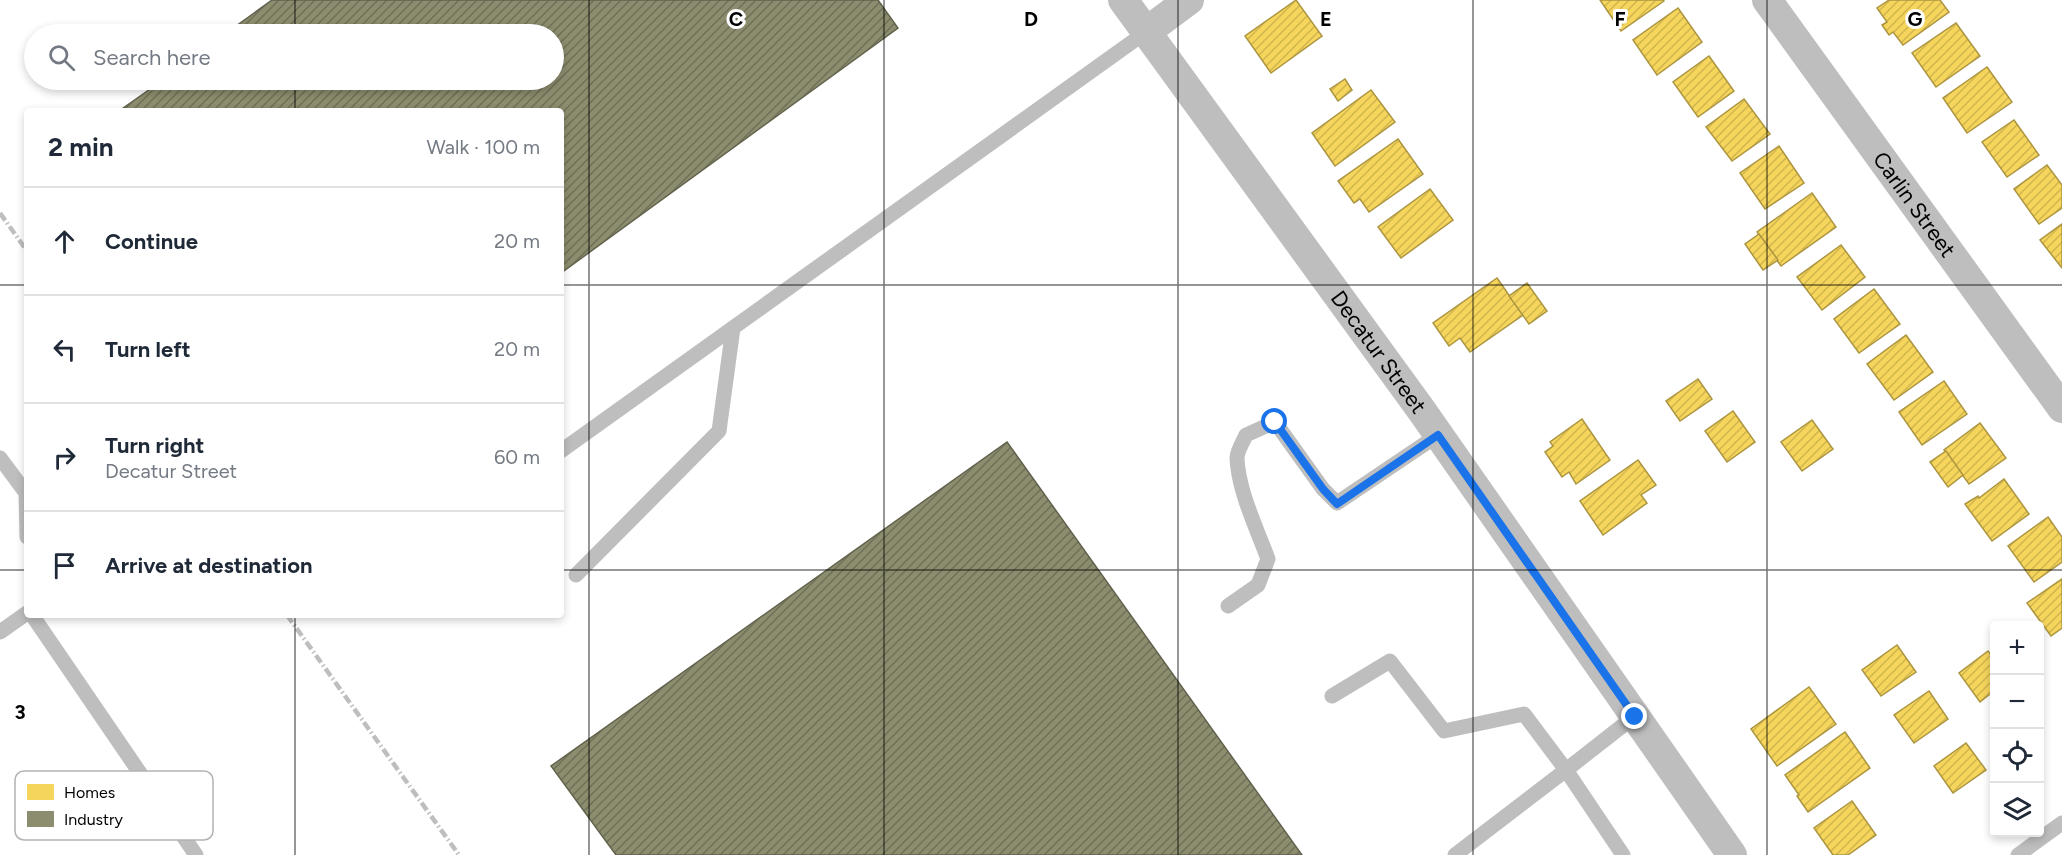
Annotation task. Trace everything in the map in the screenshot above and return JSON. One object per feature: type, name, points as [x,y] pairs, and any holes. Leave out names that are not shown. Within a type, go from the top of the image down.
[{"type":"street","name":"Decatur Street","points":[[1123,0],[1438,435],[1732,855]]},
{"type":"street","points":[[1146,32],[1190,0]]},
{"type":"street","name":"Carlin Street","points":[[1767,0],[2062,408]]},
{"type":"lane","points":[[564,449],[1146,32]]},
{"type":"lane","points":[[576,575],[719,431],[733,328]]},
{"type":"lane","points":[[1228,606],[1258,585],[1268,559],[1241,480],[1237,455],[1246,435],[1275,422],[1323,489],[1337,504],[1438,435]]},
{"type":"lane","points":[[0,458],[24,490]]},
{"type":"lane","points":[[0,632],[24,614]]},
{"type":"lane","points":[[34,618],[139,771]]},
{"type":"lane","points":[[1332,696],[1389,661],[1444,731],[1524,714],[1566,770],[1623,855]]},
{"type":"lane","points":[[1455,855],[1635,717]]},
{"type":"lane","points":[[2018,855],[2062,823]]},
{"type":"lane","points":[[186,840],[196,855]]},
{"type":"building: Homes","points":[[1296,0],[1322,36],[1271,73],[1245,36]]},
{"type":"building: Homes","points":[[1600,0],[1663,0],[1664,1],[1621,31]]},
{"type":"building: Homes","points":[[1889,0],[1940,0],[1949,12],[1903,45],[1893,32],[1889,35],[1882,25],[1887,22],[1877,8]]},
{"type":"building: Homes","points":[[1678,8],[1702,42],[1657,75],[1633,40]]},
{"type":"building: Homes","points":[[1956,23],[1980,56],[1936,87],[1912,53]]},
{"type":"building: Homes","points":[[1709,56],[1734,91],[1698,117],[1673,82]]},
{"type":"building: Homes","points":[[1987,67],[2012,102],[1967,133],[1943,98]]},
{"type":"building: Homes","points":[[1345,79],[1352,90],[1338,101],[1330,89]]},
{"type":"building: Homes","points":[[1371,90],[1395,122],[1335,166],[1312,133]]},
{"type":"building: Homes","points":[[1744,99],[1770,134],[1732,161],[1706,127]]},
{"type":"building: Homes","points":[[2014,120],[2039,155],[2007,177],[1982,142]]},
{"type":"building: Homes","points":[[1398,139],[1423,174],[1369,212],[1360,199],[1354,203],[1338,181]]},
{"type":"building: Homes","points":[[1779,146],[1804,183],[1765,209],[1740,173]]},
{"type":"building: Homes","points":[[2047,165],[2062,185],[2062,208],[2039,224],[2014,189]]},
{"type":"building: Homes","points":[[1430,189],[1453,220],[1401,258],[1378,227]]},
{"type":"building: Homes","points":[[1812,193],[1836,227],[1781,266],[1757,232]]},
{"type":"building: Homes","points":[[2062,224],[2062,268],[2040,240]]},
{"type":"building: Homes","points":[[1759,234],[1778,260],[1763,270],[1745,244]]},
{"type":"building: Homes","points":[[1841,245],[1865,277],[1822,310],[1797,277]]},
{"type":"building: Homes","points":[[1497,278],[1523,315],[1470,352],[1460,338],[1449,346],[1433,323]]},
{"type":"building: Homes","points":[[1527,283],[1547,311],[1529,324],[1509,296]]},
{"type":"building: Homes","points":[[1874,289],[1900,324],[1859,353],[1834,319]]},
{"type":"building: Homes","points":[[1906,335],[1933,372],[1894,400],[1867,364]]},
{"type":"building: Homes","points":[[1698,379],[1712,399],[1680,421],[1666,401]]},
{"type":"building: Homes","points":[[1944,381],[1967,414],[1922,445],[1899,412]]},
{"type":"building: Homes","points":[[1733,411],[1755,442],[1727,462],[1705,431]]},
{"type":"building: Homes","points":[[1582,419],[1610,460],[1576,484],[1569,472],[1562,477],[1545,452],[1553,446],[1550,442]]},
{"type":"building: Homes","points":[[1812,420],[1833,449],[1802,471],[1781,442]]},
{"type":"building: Homes","points":[[1980,423],[2006,458],[1969,484],[1944,450]]},
{"type":"building: Homes","points":[[1946,451],[1963,475],[1948,487],[1930,462]]},
{"type":"building: Homes","points":[[1638,460],[1656,485],[1641,495],[1647,503],[1603,535],[1580,501]]},
{"type":"building: Homes","points":[[2004,479],[2029,514],[1992,541],[1965,504],[1978,496],[1979,498]]},
{"type":"building: Homes","points":[[2048,517],[2062,537],[2062,562],[2034,582],[2008,546]]},
{"type":"building: Homes","points":[[2062,579],[2062,628],[2051,636],[2044,626],[2044,621],[2040,621],[2027,603]]},
{"type":"building: Homes","points":[[1897,645],[1916,672],[1881,696],[1862,670]]},
{"type":"building: Homes","points":[[1988,651],[1990,654],[1990,694],[1980,702],[1959,673]]},
{"type":"building: Homes","points":[[1809,687],[1836,724],[1777,766],[1751,729]]},
{"type":"building: Homes","points":[[1929,691],[1948,719],[1914,743],[1894,715]]},
{"type":"building: Homes","points":[[1845,732],[1870,768],[1808,812],[1785,775]]},
{"type":"building: Homes","points":[[1966,743],[1986,770],[1953,793],[1934,766]]},
{"type":"building: Homes","points":[[1852,801],[1876,835],[1848,855],[1833,855],[1814,828]]},
{"type":"building: Industry","points":[[272,0],[878,0],[898,28],[564,271],[564,108],[123,108],[149,90],[564,90],[564,24],[239,24]]},
{"type":"building: Industry","points":[[1007,442],[1302,855],[616,855],[551,766]]},
{"type":"railway","points":[[0,213],[24,247]]},
{"type":"railway","points":[[289,618],[459,855]]},
{"type":"route","points":[[1275,422],[1323,489],[1337,504],[1438,435],[1635,717]]}]
